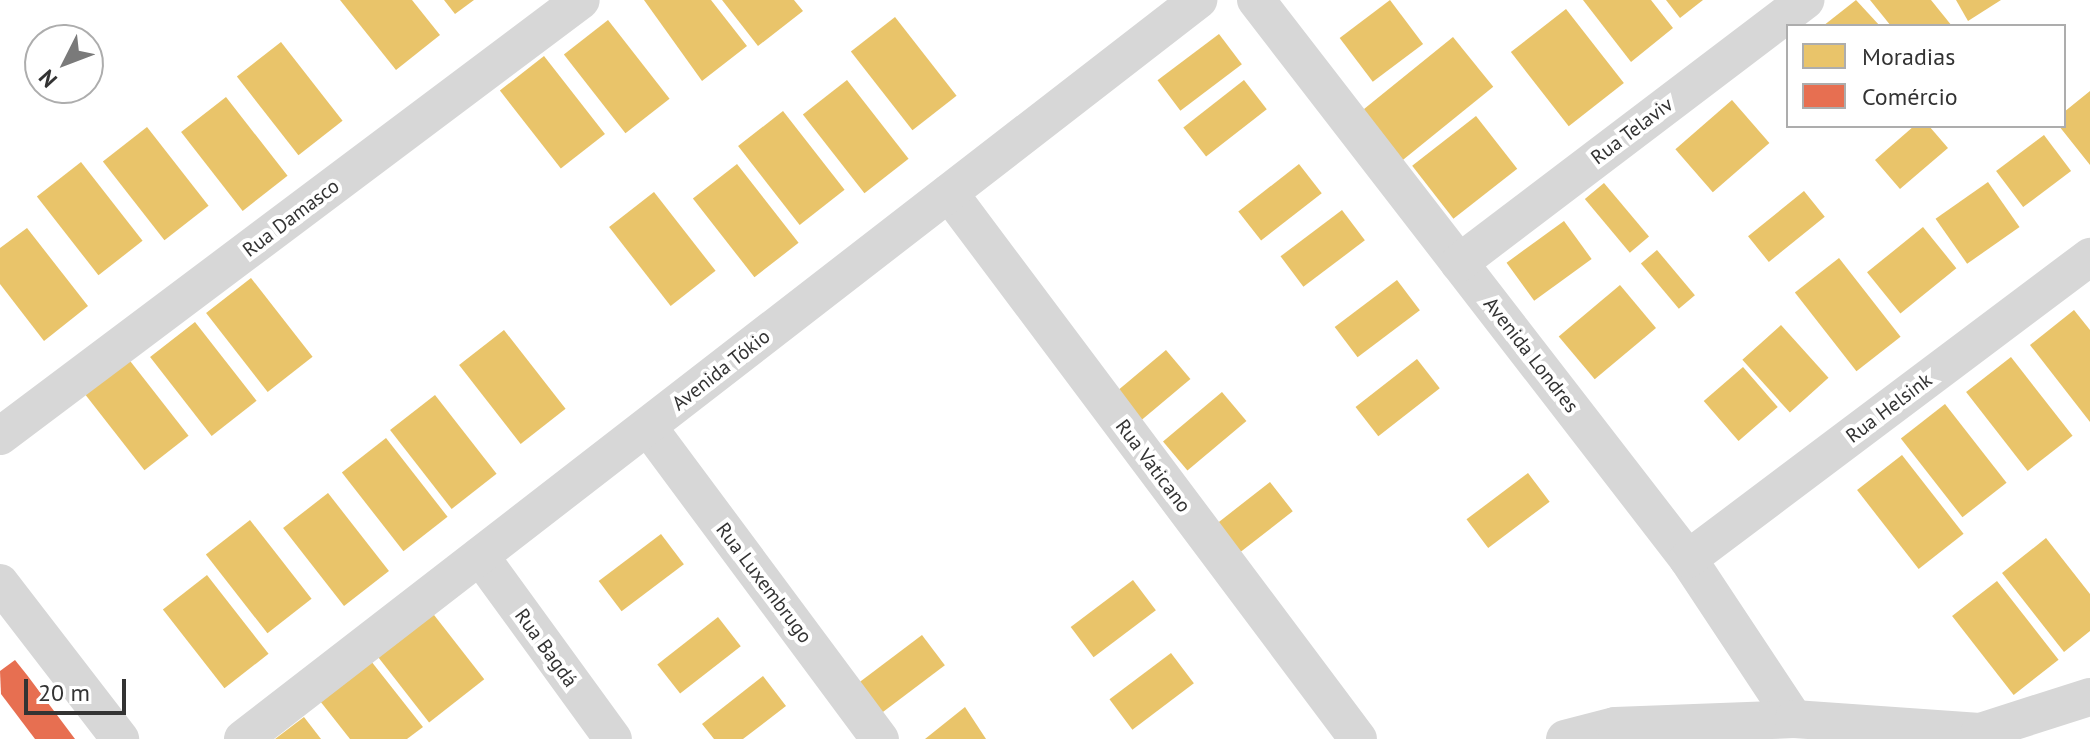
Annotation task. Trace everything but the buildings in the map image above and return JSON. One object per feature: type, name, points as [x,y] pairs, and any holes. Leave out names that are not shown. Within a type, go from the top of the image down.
[{"type":"street","name":"Rua Damasco","points":[[0,436],[581,0]]},
{"type":"street","name":"Avenida Tókio","points":[[243,739],[1198,0]]},
{"type":"street","name":"Avenida Londres","points":[[1256,0],[1688,559],[1794,719]]},
{"type":"street","name":"Rua Telaviv","points":[[1459,263],[1806,0]]},
{"type":"street","name":"Rua Vaticano","points":[[949,193],[1358,739]]},
{"type":"street","name":"Rua Helsink","points":[[1688,559],[2090,257]]},
{"type":"street","name":"Rua Luxembrugo","points":[[648,427],[880,739]]},
{"type":"street","name":"Rua Bagdá","points":[[480,556],[613,739]]},
{"type":"street","points":[[0,583],[120,739]]},
{"type":"street","points":[[1565,739],[1615,726],[1794,719],[1982,736],[2090,697]]}]
